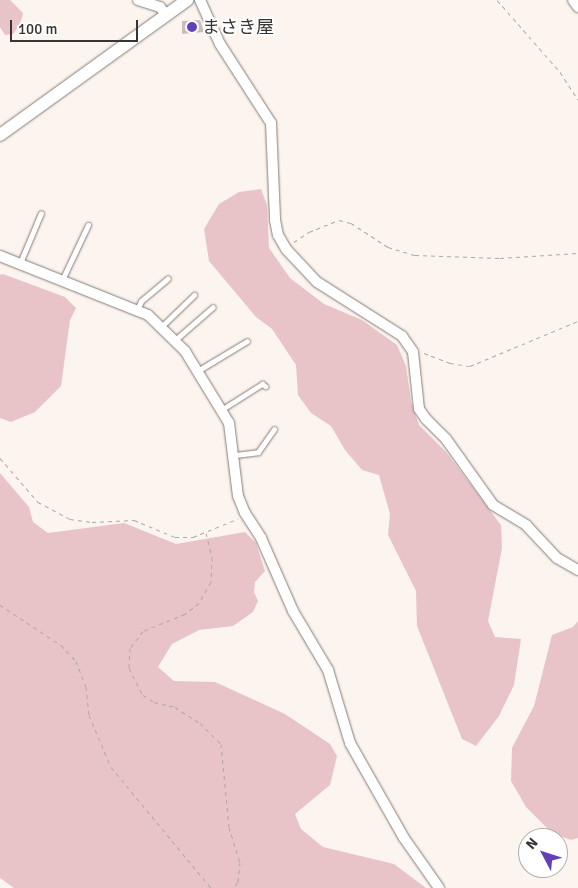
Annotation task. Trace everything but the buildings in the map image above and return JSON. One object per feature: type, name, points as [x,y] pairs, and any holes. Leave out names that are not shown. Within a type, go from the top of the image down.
[{"type":"street","points":[[138,0],[160,7],[166,15]]},
{"type":"street","points":[[0,135],[187,0]]},
{"type":"street","points":[[200,0],[220,44],[271,123],[275,220],[278,235],[286,248],[317,282],[388,324],[413,352],[419,409],[426,419],[446,439],[492,504],[526,525],[557,558],[578,570]]},
{"type":"street","points":[[573,0],[578,7]]},
{"type":"street","points":[[0,256],[137,310],[162,326],[198,370],[229,423],[238,496],[245,513],[262,538],[293,611],[328,670],[343,725],[360,763],[412,851],[439,888]]},
{"type":"lane","points":[[20,263],[41,213]]},
{"type":"lane","points":[[62,280],[88,225]]},
{"type":"lane","points":[[137,310],[142,301],[168,278]]},
{"type":"lane","points":[[162,326],[194,295]]},
{"type":"lane","points":[[175,340],[213,307]]},
{"type":"lane","points":[[198,370],[247,341]]},
{"type":"lane","points":[[221,410],[262,384],[266,386]]},
{"type":"lane","points":[[234,454],[258,452],[274,429]]},
{"type":"path","points":[[497,0],[560,72],[578,100]]},
{"type":"path","points":[[286,248],[308,232],[339,220],[351,223],[388,247],[415,255],[500,258],[578,253]]},
{"type":"path","points":[[413,352],[470,366],[578,321]]},
{"type":"path","points":[[0,458],[38,502],[70,519],[92,522],[134,520],[175,537],[193,538],[245,513]]},
{"type":"path","points":[[206,533],[212,557],[211,582],[199,603],[185,614],[143,632],[130,648],[129,668],[143,695],[154,702],[175,707],[200,723],[221,744],[229,827],[240,862],[238,882],[233,888]]},
{"type":"path","points":[[0,605],[61,645],[76,661],[86,687],[89,715],[111,767],[211,888]]},
{"type":"shaded area","points":[[0,0],[10,0],[23,13],[21,23],[13,34],[5,35],[0,27]]},
{"type":"shaded area","points":[[261,189],[267,205],[269,248],[290,278],[324,304],[362,320],[397,345],[406,366],[411,402],[419,425],[446,452],[501,525],[502,548],[488,621],[495,637],[521,639],[514,685],[499,716],[476,746],[462,739],[417,626],[416,591],[388,535],[390,514],[379,475],[362,470],[345,450],[331,426],[311,413],[298,395],[296,365],[272,329],[256,317],[209,261],[204,229],[219,204],[239,192]]},
{"type":"shaded area","points":[[3,274],[65,297],[76,308],[70,320],[61,386],[35,412],[11,422],[0,418],[0,275]]},
{"type":"shaded area","points":[[0,473],[29,507],[33,522],[48,533],[124,523],[176,544],[245,532],[256,543],[265,571],[255,582],[254,592],[258,601],[253,612],[233,626],[199,630],[172,644],[158,667],[174,681],[215,682],[285,714],[330,744],[337,756],[330,785],[295,814],[301,829],[323,847],[394,864],[426,888],[14,888],[0,878]]},
{"type":"shaded area","points":[[578,621],[578,838],[571,840],[568,839],[568,828],[547,828],[526,807],[511,781],[512,748],[534,706],[552,635],[573,627]]},
{"type":"place","name":"まさき屋","points":[[192,27]]}]
